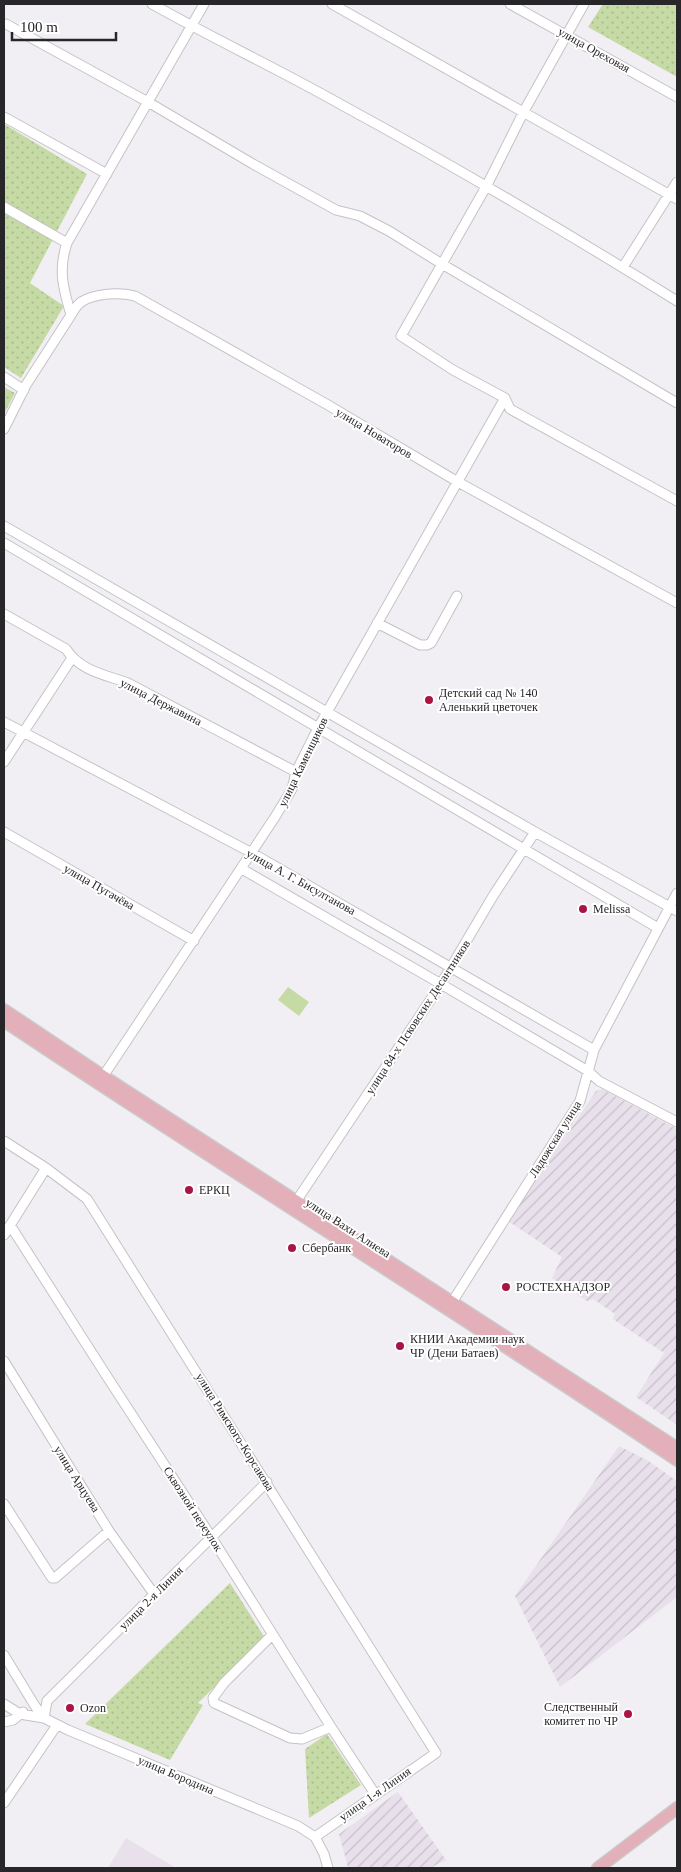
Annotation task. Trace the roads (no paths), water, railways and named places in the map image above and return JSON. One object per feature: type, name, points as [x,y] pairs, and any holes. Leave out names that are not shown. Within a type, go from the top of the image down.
[{"type":"main road","name":"улица Вахи Алиева","points":[[4,1010],[101,1080],[677,1448]]},
{"type":"main road","name":"улица Вахи Алиева","points":[[4,1021],[297,1200],[677,1460]]},
{"type":"main road","points":[[598,1868],[677,1808]]},
{"type":"street","points":[[152,4],[338,102],[486,185],[677,301]]},
{"type":"street","points":[[71,315],[62,277],[62,257],[67,243],[204,4]]},
{"type":"street","points":[[332,4],[674,197]]},
{"type":"street","name":"улица Ореховая","points":[[510,4],[677,97]]},
{"type":"street","points":[[584,4],[524,111],[486,185],[401,336],[453,370],[505,398],[510,409],[677,501]]},
{"type":"street","points":[[6,24],[148,102],[336,210],[360,216],[389,231],[677,403]]},
{"type":"street","points":[[4,117],[107,174]]},
{"type":"street","points":[[623,267],[674,197],[677,182]]},
{"type":"street","points":[[4,207],[67,243]]},
{"type":"street","name":"улица Новаторов","points":[[4,429],[24,390],[80,303],[91,298],[116,294],[135,296],[458,482],[677,603]]},
{"type":"street","points":[[4,377],[24,390]]},
{"type":"street","name":"улица Каменщиков","points":[[101,1080],[242,869],[292,789],[296,772],[327,711],[505,398]]},
{"type":"street","points":[[4,526],[89,576],[139,602],[535,832],[674,909]]},
{"type":"street","points":[[4,543],[658,928]]},
{"type":"street","points":[[377,623],[420,645],[427,645],[431,643],[457,596]]},
{"type":"street","name":"улица Державина","points":[[4,614],[66,648],[72,658],[91,670],[105,677],[128,683],[296,772]]},
{"type":"street","points":[[4,762],[72,658]]},
{"type":"street","name":"улица А. Г. Бисултанова","points":[[4,722],[252,853],[594,1050]]},
{"type":"street","name":"улица Пугачёва","points":[[4,832],[194,941]]},
{"type":"street","name":"улица 84-х Псковских Десантников","points":[[297,1200],[441,984],[535,832]]},
{"type":"street","name":"улица А. Г. Бисултанова","points":[[242,869],[588,1071],[598,1081],[677,1122]]},
{"type":"street","name":"Ладожская улица","points":[[450,1304],[580,1101],[594,1050],[658,928],[674,909],[677,893]]},
{"type":"street","name":"улица Римского-Корсакова","points":[[4,1141],[88,1198],[436,1753]]},
{"type":"street","points":[[4,1235],[46,1168]]},
{"type":"street","name":"Сквозной переулок","points":[[10,1225],[375,1794]]},
{"type":"street","name":"улица Арцуева","points":[[6,1369],[109,1531],[154,1594]]},
{"type":"street","name":"улица 2-я Линия","points":[[47,1701],[267,1482]]},
{"type":"street","points":[[4,1504],[52,1578],[55,1578],[109,1531]]},
{"type":"street","points":[[272,1635],[224,1683],[213,1698],[214,1703],[290,1738],[302,1739],[331,1727]]},
{"type":"street","points":[[4,1655],[44,1718]]},
{"type":"street","points":[[4,1722],[13,1720],[20,1714],[47,1701]]},
{"type":"street","points":[[44,1718],[47,1701]]},
{"type":"street","name":"улица Бородина","points":[[4,1704],[20,1714],[44,1718],[298,1826],[315,1837]]},
{"type":"street","points":[[4,1803],[57,1725]]},
{"type":"street","name":"улица 1-я Линия","points":[[315,1837],[436,1753]]},
{"type":"street","points":[[315,1837],[324,1854],[328,1868]]},
{"type":"place","name":"Детский сад № 140 Аленький цветочек","points":[[429,700]]},
{"type":"place","name":"Melissa","points":[[583,909]]},
{"type":"place","name":"ЕРКЦ","points":[[189,1190]]},
{"type":"place","name":"Сбербанк","points":[[292,1248]]},
{"type":"place","name":"РОСТЕХНАДЗОР","points":[[506,1287]]},
{"type":"place","name":"КНИИ Академии наук ЧР (Дени Батаев)","points":[[400,1346]]},
{"type":"place","name":"Ozon","points":[[70,1708]]},
{"type":"place","name":"Следственный комитет по ЧР","points":[[628,1714]]}]
